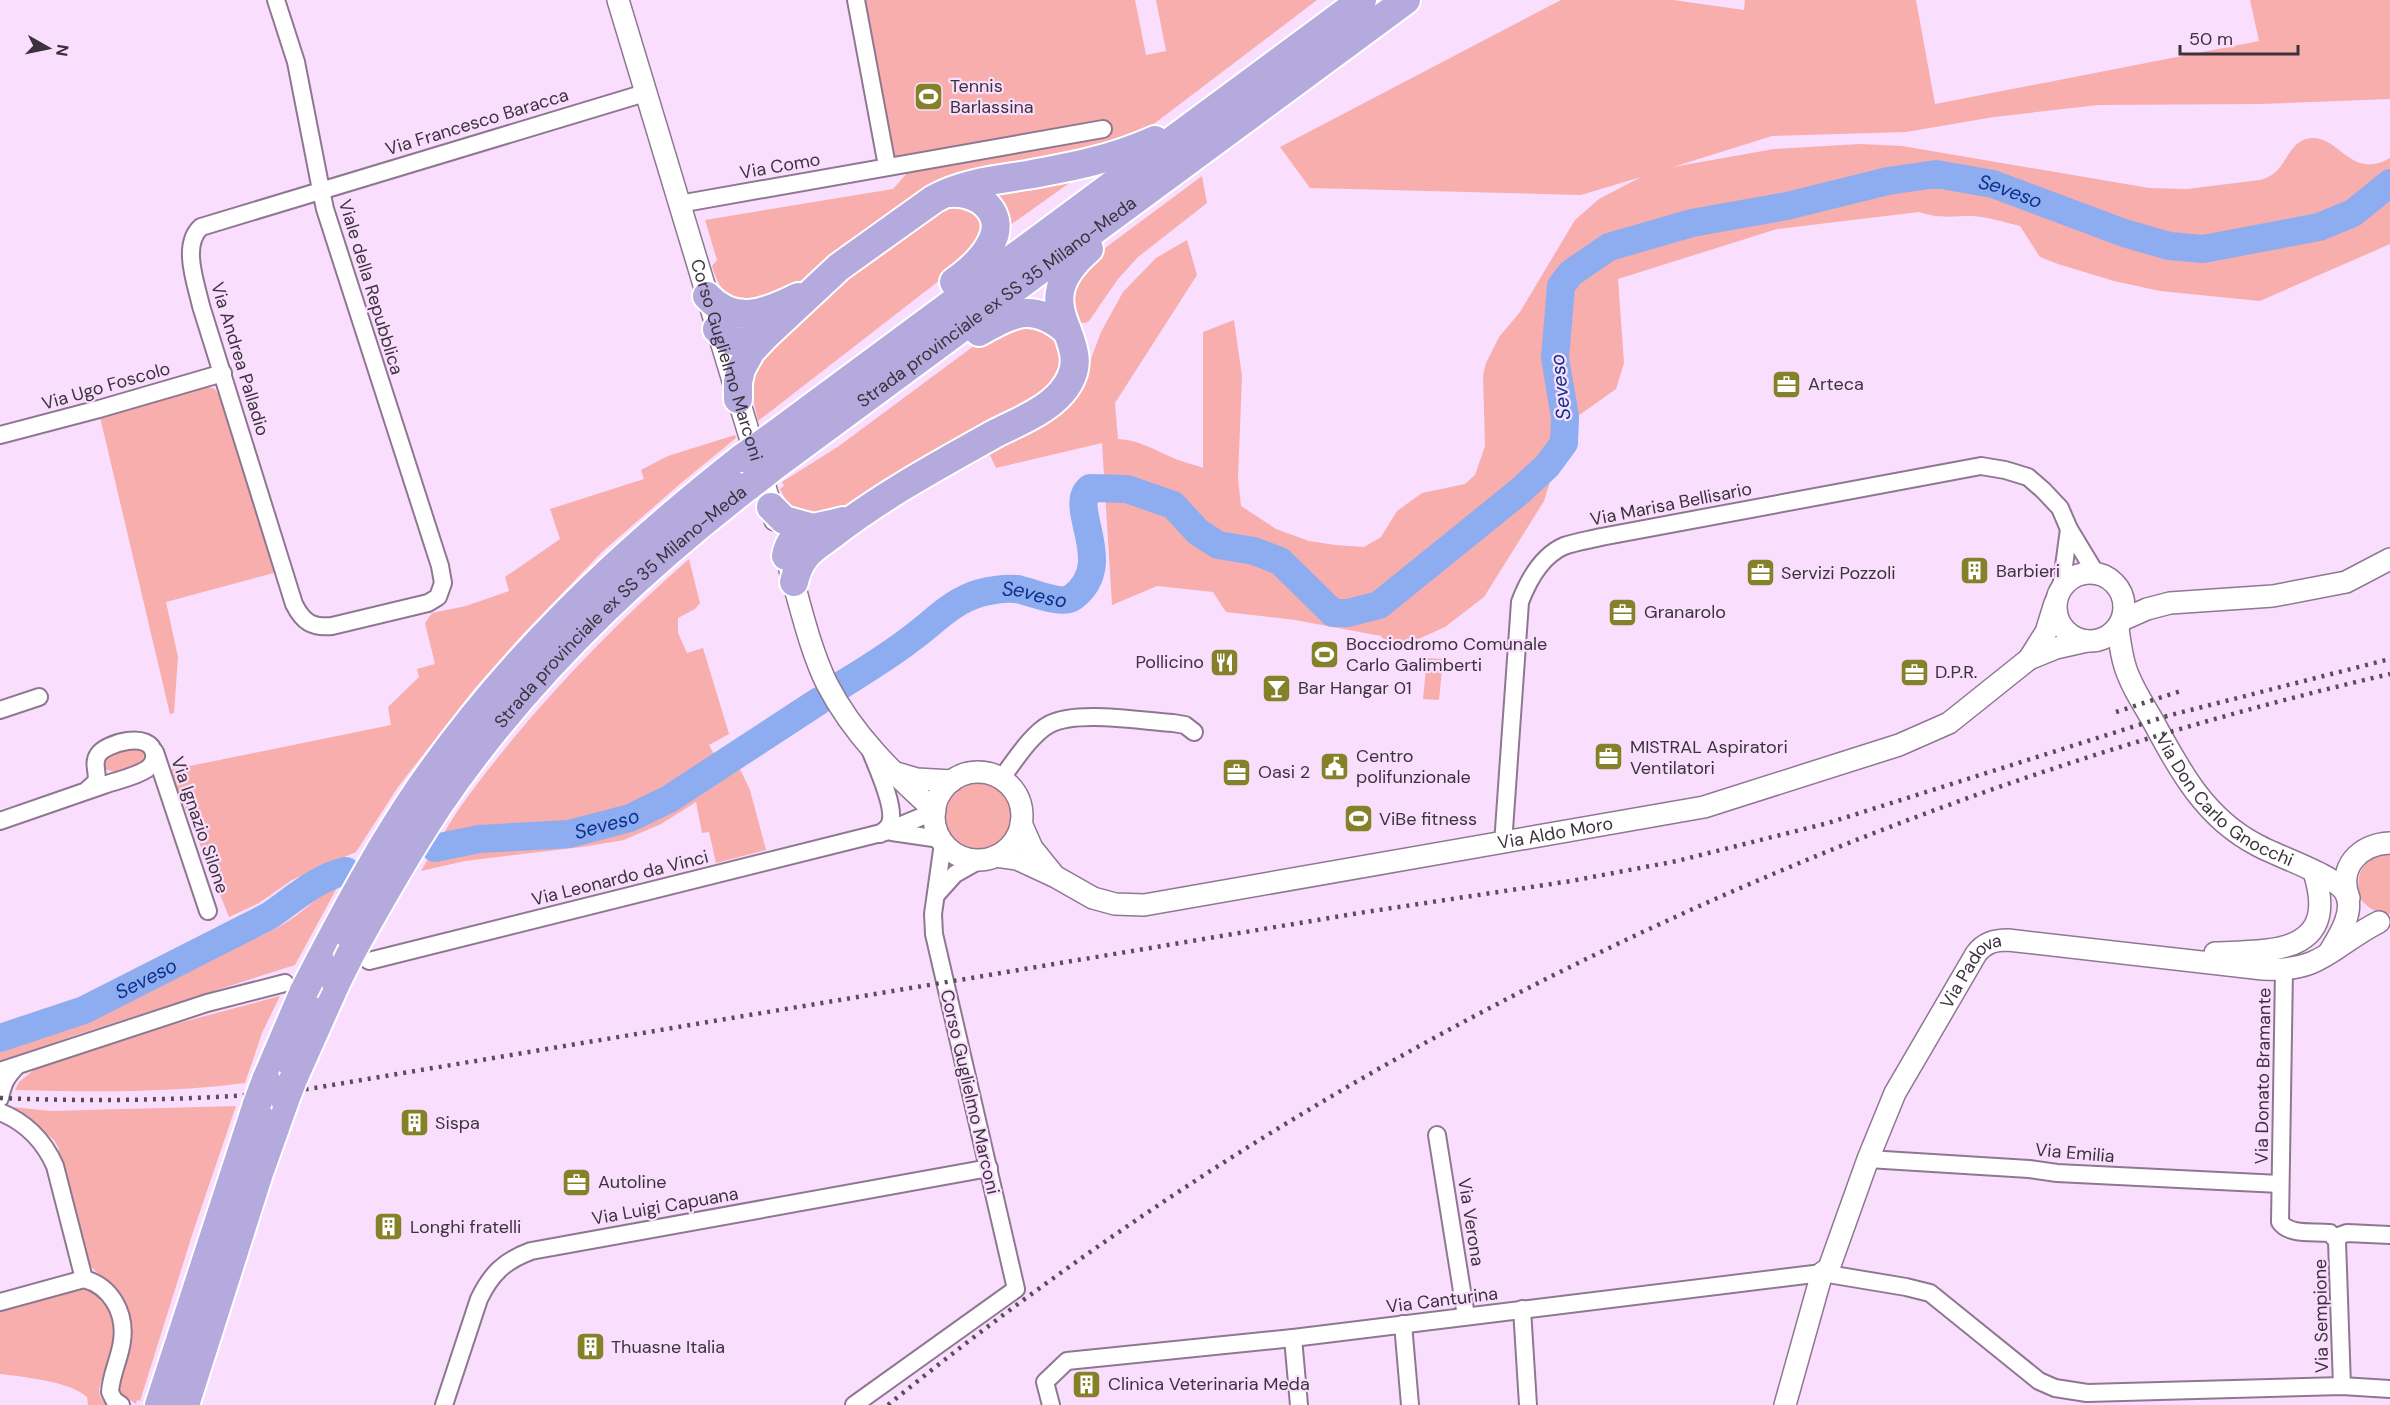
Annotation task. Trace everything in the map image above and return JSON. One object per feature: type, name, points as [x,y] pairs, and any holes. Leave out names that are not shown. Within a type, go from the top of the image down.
[{"type":"highway","name":"Strada provinciale ex SS 35 Milano-Meda","points":[[185,1405],[259,1173],[295,987],[320,960],[363,881],[415,796],[492,695],[554,625],[656,527],[746,471],[878,374],[1213,111],[1362,0]]},
{"type":"highway","name":"Strada provinciale ex SS 35 Milano-Meda","points":[[878,374],[1184,164],[1406,0]]},
{"type":"highway","points":[[738,399],[741,369],[751,351],[765,336],[813,289],[865,248],[944,193],[981,183],[1091,163],[1123,154],[1213,111]]},
{"type":"highway","points":[[787,555],[794,536],[815,538],[1052,402],[1067,385],[1076,359],[1073,344],[1062,319],[1059,293],[1065,273],[1184,164]]},
{"type":"highway","points":[[878,374],[894,336],[934,296],[980,260],[993,238],[995,219],[987,204],[969,195],[944,193]]},
{"type":"highway","points":[[707,296],[716,306],[725,311],[742,315],[758,314],[780,306],[813,289]]},
{"type":"highway","points":[[878,374],[1018,313],[1043,315],[1056,321],[1067,331]]},
{"type":"highway","points":[[742,315],[730,321],[720,336],[734,342],[744,342],[765,336]]},
{"type":"highway","name":"Strada provinciale ex SS 35 Milano-Meda","points":[[159,1405],[275,1090],[336,983],[361,956],[396,874],[420,835],[449,791],[491,736],[560,655],[746,471]]},
{"type":"highway","points":[[771,507],[784,520],[815,538]]},
{"type":"street","name":"Viale della Repubblica","points":[[276,0],[296,62],[321,190],[335,243],[440,566],[443,583],[438,597],[428,603],[332,626],[321,627],[304,621]]},
{"type":"street","name":"Corso Guglielmo Marconi","points":[[618,0],[771,507],[827,683],[869,748],[935,811]]},
{"type":"street","points":[[856,0],[887,166]]},
{"type":"street","name":"Via Francesco Baracca","points":[[321,190],[645,93]]},
{"type":"street","name":"Via Como","points":[[679,204],[1103,129]]},
{"type":"street","name":"Via Andrea Palladio","points":[[304,621],[294,604],[201,306],[192,264],[192,241],[196,232],[201,228],[321,190]]},
{"type":"street","name":"Via Ugo Foscolo","points":[[0,435],[223,373]]},
{"type":"street","name":"Via Marisa Bellisario","points":[[1503,844],[1520,602],[1527,584],[1537,569],[1563,547],[1601,537],[1981,466],[2028,477],[2060,508],[2069,529],[2095,572]]},
{"type":"street","points":[[2069,529],[2056,612],[2067,632],[2076,638],[2089,641],[2110,635],[2120,624],[2147,609],[2170,603],[2264,597],[2309,590],[2346,582],[2390,560]]},
{"type":"street","points":[[2059,594],[2076,575],[2095,572],[2112,580],[2124,597],[2125,609],[2120,624]]},
{"type":"street","points":[[2119,587],[2170,603]]},
{"type":"street","name":"Via Aldo Moro","points":[[2029,659],[2046,632],[2059,594]]},
{"type":"street","name":"Via Don Carlo Gnocchi","points":[[2120,624],[2128,676]]},
{"type":"street","name":"Via Aldo Moro","points":[[988,858],[1017,860],[1056,877],[1093,898],[1115,904],[1144,905],[1704,807],[1899,745],[1949,723],[2029,659],[2056,648],[2089,641]]},
{"type":"street","name":"Via Don Carlo Gnocchi","points":[[2089,641],[2128,676],[2171,754],[2208,808],[2227,826],[2250,841],[2336,882],[2359,913],[2386,924]]},
{"type":"street","points":[[0,710],[39,697]]},
{"type":"street","points":[[1000,779],[1034,737],[1048,725],[1072,717],[1173,723],[1185,725],[1194,732]]},
{"type":"street","points":[[0,821],[86,791],[148,768],[153,764],[152,746],[142,740],[129,741],[102,750],[96,758],[96,782],[86,791]]},
{"type":"street","points":[[869,748],[885,789],[891,816],[890,823],[883,833]]},
{"type":"street","name":"Via Ignazio Silone","points":[[154,752],[208,911]]},
{"type":"street","points":[[892,772],[917,779],[952,781]]},
{"type":"street","points":[[937,894],[955,874],[988,858],[1012,843],[1021,823],[1022,810],[1011,787],[989,774],[976,772],[952,781],[938,800],[935,826],[942,841],[959,856],[988,858]]},
{"type":"street","points":[[883,833],[935,811]]},
{"type":"street","name":"Via Aldo Moro","points":[[1021,823],[1032,848],[1056,877]]},
{"type":"street","points":[[883,833],[907,833],[942,841]]},
{"type":"street","name":"Via Leonardo da Vinci","points":[[361,956],[883,833]]},
{"type":"street","name":"Corso Guglielmo Marconi","points":[[854,1405],[1016,1289],[934,934],[933,914],[942,841]]},
{"type":"street","points":[[2287,858],[2326,864],[2345,861],[2378,843],[2390,843]]},
{"type":"street","points":[[2328,954],[2346,920],[2348,909],[2345,880],[2348,867],[2355,856]]},
{"type":"street","points":[[2166,958],[2260,951],[2296,944],[2312,932],[2319,915],[2320,898],[2314,872]]},
{"type":"street","name":"Via Padova","points":[[1785,1405],[1822,1273],[1829,1268],[1868,1159],[1898,1087],[1976,954],[1984,946],[1997,940],[2010,940],[2263,969],[2284,969],[2312,965],[2348,943],[2363,930],[2386,924]]},
{"type":"street","name":"Via Donato Bramante","points":[[2280,1184],[2283,1145],[2281,1068],[2284,969]]},
{"type":"street","points":[[0,1098],[8,1069],[207,1003],[295,987]]},
{"type":"street","points":[[0,1112],[34,1134],[48,1150],[55,1166],[84,1279]]},
{"type":"street","name":"Via Verona","points":[[1437,1135],[1466,1316]]},
{"type":"street","name":"Via Emilia","points":[[1868,1159],[2025,1168],[2057,1173],[2280,1184]]},
{"type":"street","name":"Via Luigi Capuana","points":[[444,1405],[486,1283],[498,1268],[513,1257],[531,1251],[989,1168]]},
{"type":"street","name":"Via Sempione","points":[[2280,1184],[2279,1218],[2285,1228],[2291,1231],[2327,1233],[2336,1238],[2340,1268],[2342,1386]]},
{"type":"street","points":[[2336,1238],[2347,1233],[2390,1235]]},
{"type":"street","name":"Via Canturina","points":[[1051,1405],[1045,1382],[1067,1361],[1293,1338],[1822,1273],[1930,1293],[2039,1381],[2055,1388],[2086,1393],[2342,1386],[2390,1389]]},
{"type":"street","points":[[0,1302],[84,1279],[101,1285],[111,1294],[122,1326],[122,1341],[110,1392],[114,1400],[121,1405]]},
{"type":"street","points":[[1522,1309],[1528,1405]]},
{"type":"street","points":[[1403,1324],[1410,1405]]},
{"type":"street","points":[[1293,1338],[1299,1405]]},
{"type":"shaded area","points":[[861,0],[1135,0],[1146,55],[1166,51],[1156,0],[1317,0],[1151,126],[1130,138],[1034,166],[844,252],[779,296],[743,305],[726,293],[717,280],[712,266],[717,260],[705,220],[893,189],[909,171],[893,160]]},
{"type":"shaded area","points":[[1561,0],[1673,0],[1744,10],[1745,0],[1916,0],[1935,104],[2259,41],[2250,0],[2390,0],[2390,99],[2260,104],[2098,105],[1994,117],[1906,132],[1772,136],[1673,167],[1774,149],[1860,144],[1902,146],[2149,188],[2187,189],[2265,178],[2278,170],[2299,142],[2313,138],[2323,140],[2347,156],[2366,164],[2390,158],[2390,244],[2260,301],[2160,291],[2114,281],[2058,264],[2040,257],[2020,226],[1984,217],[1939,216],[1919,212],[1777,229],[1618,279],[1624,363],[1616,389],[1578,416],[1555,466],[1544,501],[1484,597],[1445,627],[1392,651],[1381,636],[1295,620],[1226,612],[1213,592],[1157,586],[1112,605],[1102,443],[996,468],[988,451],[1082,383],[1101,332],[1123,292],[1156,258],[1187,240],[1197,275],[1115,403],[1118,439],[1139,443],[1175,459],[1203,468],[1203,332],[1234,320],[1242,376],[1238,478],[1241,506],[1276,529],[1309,541],[1364,547],[1381,537],[1397,511],[1422,493],[1465,484],[1475,475],[1485,446],[1483,375],[1486,363],[1499,337],[1520,312],[1575,220],[1599,199],[1641,177],[1581,195],[1310,188],[1280,147]]},
{"type":"shaded area","points":[[1202,176],[1207,203],[1138,257],[1118,279],[1089,321],[1076,322],[1070,281],[1093,257]]},
{"type":"shaded area","points":[[1075,179],[1009,226],[985,188]]},
{"type":"shaded area","points":[[959,199],[989,224],[958,266],[758,421],[752,394],[753,380],[764,353],[882,247]]},
{"type":"shaded area","points":[[1011,323],[1051,329],[1065,360],[1055,385],[841,511],[812,516],[804,515],[792,507],[780,489],[784,486],[782,482],[839,446],[998,328]]},
{"type":"shaded area","points":[[209,387],[215,389],[222,399],[277,572],[166,602],[178,657],[174,713],[170,714],[100,417]]},
{"type":"shaded area","points":[[735,435],[736,438],[602,552],[522,635],[475,688],[398,787],[356,852],[292,880],[259,903],[229,917],[170,770],[391,725],[388,707],[419,677],[417,669],[435,664],[425,623],[432,613],[466,606],[509,591],[505,577],[560,539],[550,509],[644,479],[641,470],[668,456]]},
{"type":"shaded area","points":[[689,559],[700,603],[695,609],[678,618],[678,633],[687,653],[703,648],[729,734],[709,745],[715,756],[708,766],[652,798],[594,821],[551,829],[444,833],[485,774],[553,692],[619,624]]},
{"type":"shaded area","points":[[1427,658],[1443,659],[1439,700],[1423,699]]},
{"type":"shaded area","points":[[133,746],[143,750],[142,762],[114,772],[105,769],[103,759],[105,756]]},
{"type":"shaded area","points":[[738,765],[750,790],[766,850],[716,863],[709,832],[702,833],[696,802],[661,824],[624,840],[465,861],[421,871],[428,859],[452,853],[598,836],[638,825],[668,810]]},
{"type":"shaded area","points":[[980,783],[993,786],[1005,793],[1012,805],[1015,818],[1012,831],[1005,843],[993,850],[980,853],[967,850],[955,843],[948,831],[945,818],[948,805],[955,793],[967,786]]},
{"type":"shaded area","points":[[2390,854],[2390,914],[2374,911],[2362,901],[2358,884],[2362,869],[2367,863],[2373,858]]},
{"type":"shaded area","points":[[338,886],[295,965],[0,1061],[0,1047],[84,1016],[267,933],[289,921]]},
{"type":"shaded area","points":[[280,996],[262,1033],[245,1083],[159,1090],[15,1090],[19,1082],[35,1069],[175,1024]]},
{"type":"shaded area","points":[[236,1106],[193,1232],[140,1401],[137,1400],[136,1404],[118,1391],[125,1352],[111,1286],[90,1266],[58,1147],[54,1140],[13,1107],[50,1111]]},
{"type":"shaded area","points":[[81,1288],[100,1294],[112,1316],[112,1347],[99,1390],[100,1397],[106,1405],[88,1405],[87,1397],[58,1383],[0,1374],[0,1310]]},
{"type":"waterway","name":"Seveso","points":[[840,686],[894,651],[952,606],[980,593],[1012,589],[1061,600],[1073,597],[1086,583],[1091,568],[1092,553],[1084,508],[1084,497],[1090,488],[1127,489],[1173,505],[1198,532],[1218,545],[1254,551],[1280,561],[1333,613],[1348,613],[1379,605],[1520,491],[1547,466],[1564,443],[1565,417],[1555,358],[1561,286],[1571,273],[1609,247],[1692,223],[1787,206],[1888,181],[1936,174],[1993,184],[2124,233],[2169,246],[2203,249],[2319,227],[2353,213],[2390,183]]},
{"type":"waterway","name":"Seveso","points":[[435,848],[479,839],[569,834],[630,818],[669,799],[819,701]]},
{"type":"waterway","name":"Seveso","points":[[0,1038],[84,1010],[269,916],[315,884],[346,871]]},
{"type":"railway","points":[[0,1098],[145,1100],[290,1092],[1359,913],[1571,881],[1677,861],[1828,823],[2167,716],[2390,659]]},
{"type":"railway","points":[[888,1405],[1056,1277],[1230,1158],[1411,1051],[1597,954],[1789,867],[1986,792],[2186,727],[2390,674]]},
{"type":"railway","points":[[2116,712],[2184,690]]},
{"type":"place","name":"Tennis Barlassina","points":[[929,96]]},
{"type":"place","name":"Arteca","points":[[1787,384]]},
{"type":"place","name":"Barbieri","points":[[1975,571]]},
{"type":"place","name":"Servizi Pozzoli","points":[[1760,573]]},
{"type":"place","name":"Granarolo","points":[[1623,612]]},
{"type":"place","name":"Bocciodromo Comunale Carlo Galimberti","points":[[1325,654]]},
{"type":"place","name":"Pollicino","points":[[1225,662]]},
{"type":"place","name":"D.P.R.","points":[[1914,672]]},
{"type":"place","name":"Bar Hangar 01","points":[[1277,688]]},
{"type":"place","name":"MISTRAL Aspiratori Ventilatori","points":[[1609,757]]},
{"type":"place","name":"Centro polifunzionale","points":[[1335,766]]},
{"type":"place","name":"Oasi 2","points":[[1237,772]]},
{"type":"place","name":"ViBe fitness","points":[[1358,819]]},
{"type":"place","name":"Sispa","points":[[414,1123]]},
{"type":"place","name":"Autoline","points":[[577,1182]]},
{"type":"place","name":"Longhi fratelli","points":[[389,1227]]},
{"type":"place","name":"Thuasne Italia","points":[[590,1347]]},
{"type":"place","name":"Clinica Veterinaria Meda","points":[[1087,1384]]}]
